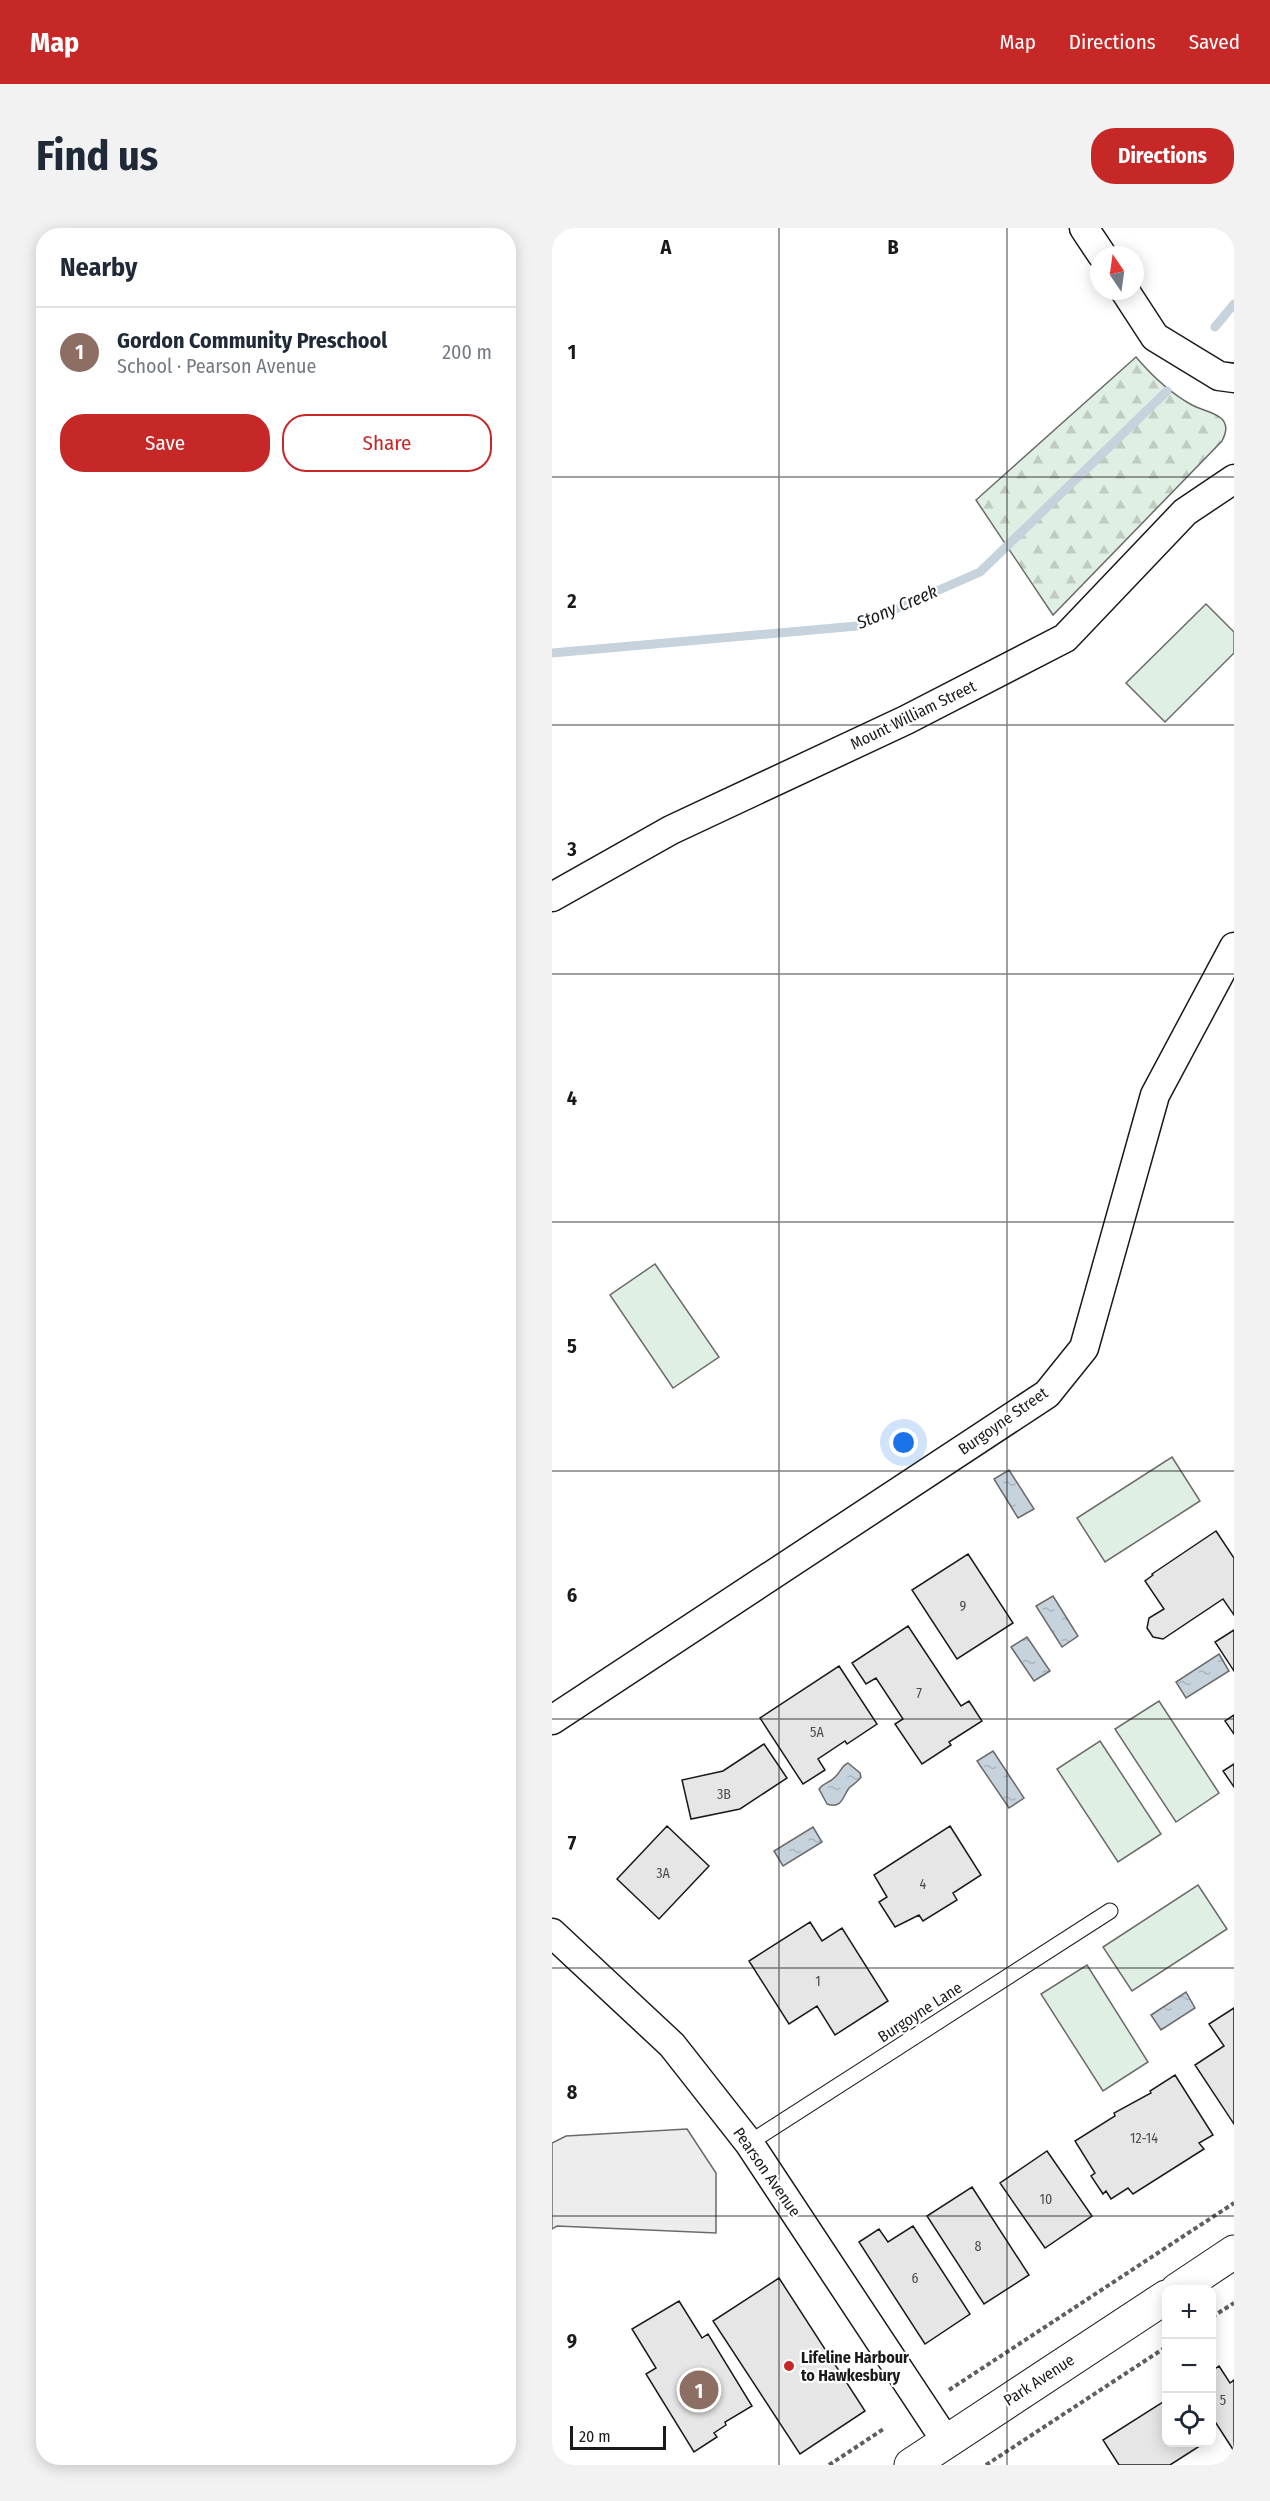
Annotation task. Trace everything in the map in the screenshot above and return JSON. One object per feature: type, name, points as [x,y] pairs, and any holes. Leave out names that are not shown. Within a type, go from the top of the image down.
[{"type":"street","points":[[1084,228],[1096,246]]},
{"type":"street","points":[[1131,300],[1155,337],[1219,376],[1234,378]]},
{"type":"street","name":"Mount William Street","points":[[552,897],[671,830],[906,720],[1065,638],[1185,512],[1234,479]]},
{"type":"street","name":"Burgoyne Street","points":[[552,1720],[1047,1394],[1084,1348],[1155,1095],[1234,947]]},
{"type":"street","name":"Pearson Avenue","points":[[552,1933],[672,2045],[749,2143],[946,2441]]},
{"type":"street","points":[[1184,2285],[1234,2252]]},
{"type":"street","name":"Park Avenue","points":[[911,2465],[1162,2300]]},
{"type":"lane","name":"Burgoyne Lane","points":[[749,2143],[1110,1911]]},
{"type":"path","points":[[945,2393],[1234,2203]]},
{"type":"path","points":[[1216,2314],[1234,2303]]},
{"type":"path","points":[[986,2465],[1162,2350]]},
{"type":"path","points":[[829,2465],[885,2428]]},
{"type":"green space","points":[[1136,357],[1169,390],[1192,405],[1222,419],[1226,427],[1225,435],[1222,441],[1053,615],[976,500]]},
{"type":"green space","points":[[1206,604],[1234,632],[1234,653],[1165,722],[1126,683]]},
{"type":"green space","points":[[655,1264],[719,1357],[673,1388],[610,1295]]},
{"type":"green space","points":[[1172,1457],[1200,1501],[1105,1562],[1077,1518]]},
{"type":"green space","points":[[1159,1701],[1219,1793],[1176,1822],[1115,1729]]},
{"type":"green space","points":[[1100,1741],[1161,1834],[1118,1862],[1057,1769]]},
{"type":"green space","points":[[1198,1885],[1227,1929],[1132,1991],[1103,1947]]},
{"type":"green space","points":[[1087,1965],[1148,2062],[1103,2091],[1041,1994]]},
{"type":"shaded area","points":[[687,2129],[716,2173],[716,2233],[557,2226],[552,2229],[552,2143],[566,2136]]},
{"type":"water","points":[[1009,1470],[1034,1509],[1018,1518],[994,1479]]},
{"type":"water","points":[[1053,1596],[1078,1636],[1062,1647],[1036,1606]]},
{"type":"water","points":[[1027,1637],[1050,1671],[1034,1681],[1011,1647]]},
{"type":"water","points":[[1219,1654],[1229,1671],[1186,1698],[1176,1682]]},
{"type":"water","points":[[993,1751],[1024,1798],[1009,1808],[977,1761]]},
{"type":"water","points":[[848,1763],[860,1773],[861,1777],[849,1788],[839,1804],[827,1804],[819,1789],[833,1779]]},
{"type":"water","points":[[813,1827],[822,1842],[783,1866],[774,1851]]},
{"type":"water","points":[[1186,1992],[1195,2008],[1161,2030],[1151,2015]]},
{"type":"building","points":[[1216,1531],[1234,1558],[1234,1615],[1223,1599],[1163,1639],[1153,1637],[1147,1628],[1149,1618],[1164,1609],[1145,1581]]},
{"type":"building","points":[[968,1554],[1013,1623],[957,1659],[912,1590]]},
{"type":"building","points":[[908,1626],[961,1706],[969,1701],[982,1721],[949,1742],[951,1745],[922,1764],[895,1724],[903,1719],[876,1678],[866,1684],[852,1663]]},
{"type":"building","points":[[1234,1630],[1234,1671],[1215,1642]]},
{"type":"building","points":[[839,1666],[877,1724],[847,1744],[845,1741],[818,1759],[825,1770],[803,1784],[760,1718]]},
{"type":"building","points":[[1234,1715],[1234,1734],[1225,1721]]},
{"type":"building","points":[[764,1744],[787,1778],[740,1809],[691,1819],[682,1780],[723,1771]]},
{"type":"building","points":[[1234,1764],[1234,1787],[1223,1771]]},
{"type":"building","points":[[667,1826],[709,1866],[659,1919],[617,1879]]},
{"type":"building","points":[[950,1826],[981,1875],[953,1893],[957,1900],[923,1921],[919,1915],[895,1927],[879,1902],[887,1897],[874,1875]]},
{"type":"building","points":[[810,1922],[822,1941],[842,1928],[888,2001],[835,2035],[817,2006],[789,2024],[749,1961]]},
{"type":"building","points":[[1234,2008],[1234,2124],[1195,2065],[1224,2046],[1209,2024]]},
{"type":"building","points":[[1175,2075],[1213,2135],[1199,2143],[1204,2149],[1133,2194],[1128,2188],[1111,2199],[1106,2191],[1103,2194],[1091,2176],[1095,2173],[1075,2141],[1115,2116],[1114,2113],[1151,2093],[1150,2091]]},
{"type":"building","points":[[1047,2151],[1092,2216],[1045,2248],[1000,2183]]},
{"type":"building","points":[[972,2187],[1029,2275],[984,2304],[927,2216]]},
{"type":"building","points":[[913,2226],[970,2314],[925,2344],[859,2242],[879,2229],[888,2242]]},
{"type":"building","name":"Lifeline Harbour to Hawkesbury","points":[[779,2278],[865,2411],[800,2454],[713,2321]]},
{"type":"building","points":[[679,2301],[702,2338],[708,2334],[752,2406],[725,2422],[726,2425],[714,2433],[717,2437],[694,2452],[646,2374],[656,2368],[632,2329]]},
{"type":"building","points":[[1219,2366],[1230,2383],[1234,2380],[1234,2451],[1216,2423],[1216,2368]]},
{"type":"building","points":[[1162,2403],[1162,2447],[1198,2447],[1170,2465],[1119,2465],[1103,2440]]},
{"type":"waterway","name":"Stony Creek","points":[[1215,327],[1234,304]]},
{"type":"waterway","name":"Stony Creek","points":[[552,653],[857,626],[980,572],[1167,391]]},
{"type":"place","name":"Lifeline Harbour to Hawkesbury","points":[[789,2366]]},
{"type":"place","name":"Gordon Community Preschool","points":[[699,2390]]}]
